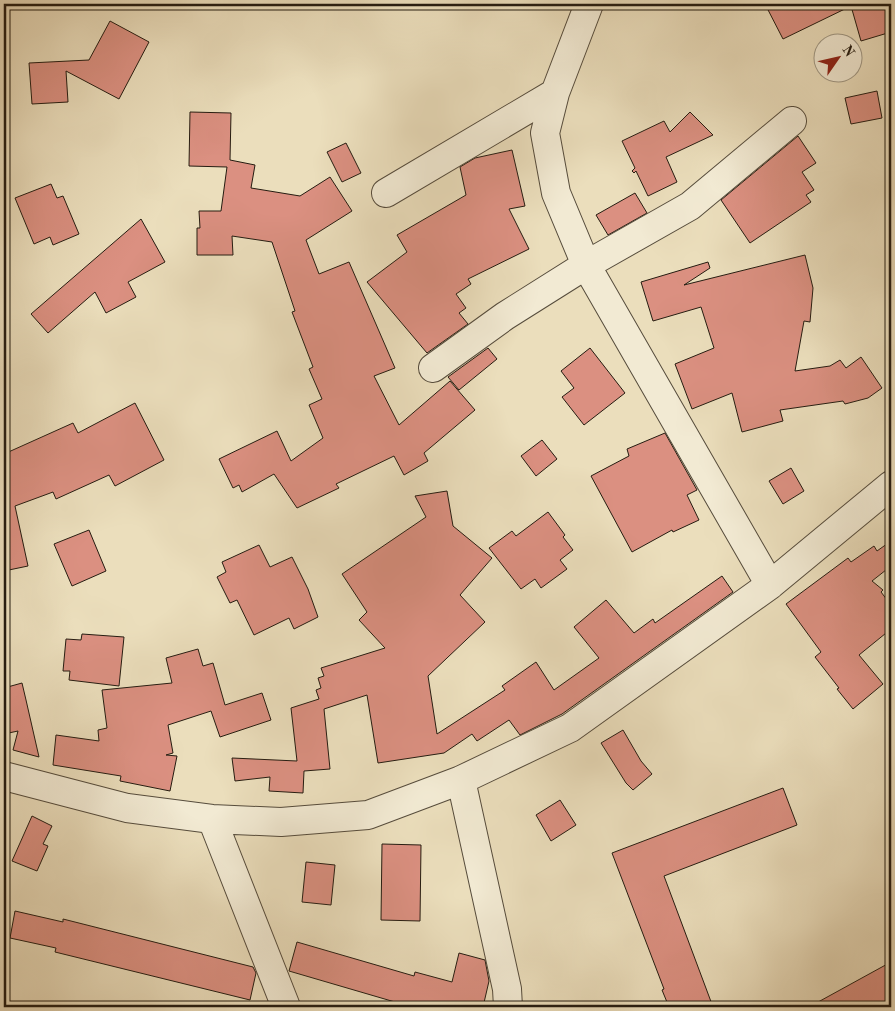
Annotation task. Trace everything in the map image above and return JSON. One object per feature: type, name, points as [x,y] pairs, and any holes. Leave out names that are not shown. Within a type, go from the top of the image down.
[{"type":"street","points":[[589,4],[555,92],[545,133],[556,193],[586,266],[770,585]]},
{"type":"street","points":[[386,193],[555,92]]},
{"type":"street","points":[[433,368],[505,316],[586,266],[690,206],[792,121]]},
{"type":"street","points":[[4,776],[127,808],[212,819],[281,822],[368,815],[461,780],[570,728],[770,585],[891,484]]},
{"type":"street","points":[[461,780],[507,989],[508,1007]]},
{"type":"street","points":[[212,819],[286,1007]]},
{"type":"building","points":[[765,4],[891,4],[891,32],[862,41],[862,32],[858,32],[851,6],[783,39]]},
{"type":"building","points":[[110,21],[149,42],[119,99],[66,71],[68,102],[32,104],[29,63],[89,60]]},
{"type":"building","points":[[877,91],[882,118],[851,124],[845,98]]},
{"type":"building","points":[[190,112],[231,113],[230,160],[255,165],[251,188],[300,196],[330,177],[352,211],[306,240],[319,274],[349,262],[395,368],[374,376],[399,425],[450,381],[475,410],[424,453],[428,461],[404,475],[394,456],[336,484],[339,488],[297,508],[274,474],[242,492],[239,485],[233,488],[219,459],[277,431],[291,461],[323,438],[309,405],[322,399],[309,369],[313,367],[292,312],[295,311],[272,242],[232,236],[233,255],[197,255],[197,228],[200,228],[199,211],[221,211],[227,167],[189,166]]},
{"type":"building","points":[[690,112],[713,135],[666,157],[677,182],[648,196],[636,171],[634,173],[632,171],[635,168],[622,141],[664,121],[670,132]]},
{"type":"building","points":[[798,136],[816,163],[802,172],[814,190],[806,195],[811,202],[750,243],[721,200]]},
{"type":"building","points":[[346,143],[361,173],[342,182],[327,152]]},
{"type":"building","points":[[512,150],[525,206],[509,209],[529,249],[468,279],[471,284],[456,294],[466,308],[459,313],[468,324],[427,353],[367,282],[407,252],[397,235],[466,195],[460,167],[475,158]]},
{"type":"building","points":[[51,184],[57,198],[63,196],[79,234],[53,245],[50,237],[34,244],[15,198]]},
{"type":"building","points":[[635,193],[647,213],[608,235],[596,215]]},
{"type":"building","points":[[141,219],[165,262],[128,282],[136,297],[106,313],[95,292],[48,333],[31,314]]},
{"type":"building","points":[[805,255],[813,288],[810,322],[804,321],[795,371],[830,366],[840,360],[846,368],[861,357],[882,388],[868,398],[845,404],[843,401],[780,410],[783,421],[742,432],[732,393],[692,409],[675,364],[714,348],[701,307],[653,321],[641,282],[708,262],[710,268],[684,285]]},
{"type":"building","points":[[488,348],[497,359],[459,390],[448,377]]},
{"type":"building","points":[[590,348],[625,393],[584,425],[562,397],[574,388],[561,371]]},
{"type":"building","points":[[135,403],[164,460],[115,486],[109,475],[56,499],[53,492],[15,506],[28,566],[4,571],[4,454],[73,423],[78,433]]},
{"type":"building","points":[[665,433],[697,490],[687,495],[699,520],[673,532],[672,530],[632,552],[591,476],[629,456],[627,449]]},
{"type":"building","points":[[542,440],[557,459],[536,476],[521,456]]},
{"type":"building","points":[[791,468],[804,491],[783,504],[769,481]]},
{"type":"building","points":[[447,491],[453,526],[492,558],[460,595],[485,622],[428,676],[437,734],[505,690],[502,686],[536,662],[554,690],[599,658],[574,627],[606,600],[634,633],[653,619],[655,623],[722,576],[733,592],[562,714],[520,735],[509,720],[477,741],[472,734],[444,753],[378,763],[367,695],[324,709],[330,769],[304,771],[303,793],[269,791],[270,777],[235,781],[232,758],[297,761],[291,708],[319,699],[316,690],[321,688],[318,678],[324,676],[321,668],[385,648],[359,620],[367,612],[342,574],[426,517],[415,496]]},
{"type":"building","points":[[548,512],[565,535],[563,537],[573,550],[560,560],[567,569],[541,588],[535,579],[521,589],[489,548],[512,531],[516,536]]},
{"type":"building","points":[[89,530],[106,571],[72,586],[54,544]]},
{"type":"building","points":[[891,541],[891,566],[872,581],[883,590],[881,592],[891,605],[891,629],[859,655],[883,684],[853,709],[815,657],[821,652],[786,604],[848,558],[851,562],[874,546],[877,551]]},
{"type":"building","points":[[259,545],[270,567],[292,557],[308,589],[318,617],[294,629],[289,618],[254,635],[237,600],[230,603],[217,577],[226,572],[222,562]]},
{"type":"building","points":[[82,634],[124,637],[119,686],[69,680],[70,671],[63,671],[66,639],[81,640]]},
{"type":"building","points":[[198,649],[203,666],[213,663],[225,705],[262,693],[271,720],[220,737],[211,711],[168,725],[173,753],[166,755],[177,756],[170,791],[120,781],[121,776],[53,765],[56,735],[99,741],[98,730],[107,728],[102,690],[172,683],[166,658]]},
{"type":"building","points":[[22,683],[39,757],[13,750],[18,731],[4,734],[4,688]]},
{"type":"building","points":[[623,730],[641,761],[652,774],[633,790],[626,783],[601,743]]},
{"type":"building","points":[[783,788],[797,825],[664,876],[713,1007],[669,1007],[662,990],[664,989],[612,853]]},
{"type":"building","points":[[560,800],[576,825],[551,841],[536,815]]},
{"type":"building","points":[[32,816],[52,826],[43,844],[48,846],[37,871],[12,861]]},
{"type":"building","points":[[382,844],[421,845],[420,921],[381,920]]},
{"type":"building","points":[[306,862],[335,865],[331,905],[302,902]]},
{"type":"building","points":[[15,911],[63,922],[63,919],[253,967],[256,973],[250,1000],[55,952],[56,948],[10,938]]},
{"type":"building","points":[[297,942],[414,976],[415,972],[452,982],[459,953],[485,960],[489,981],[483,1007],[412,1007],[289,971]]},
{"type":"building","points":[[891,962],[891,1007],[809,1007]]}]
